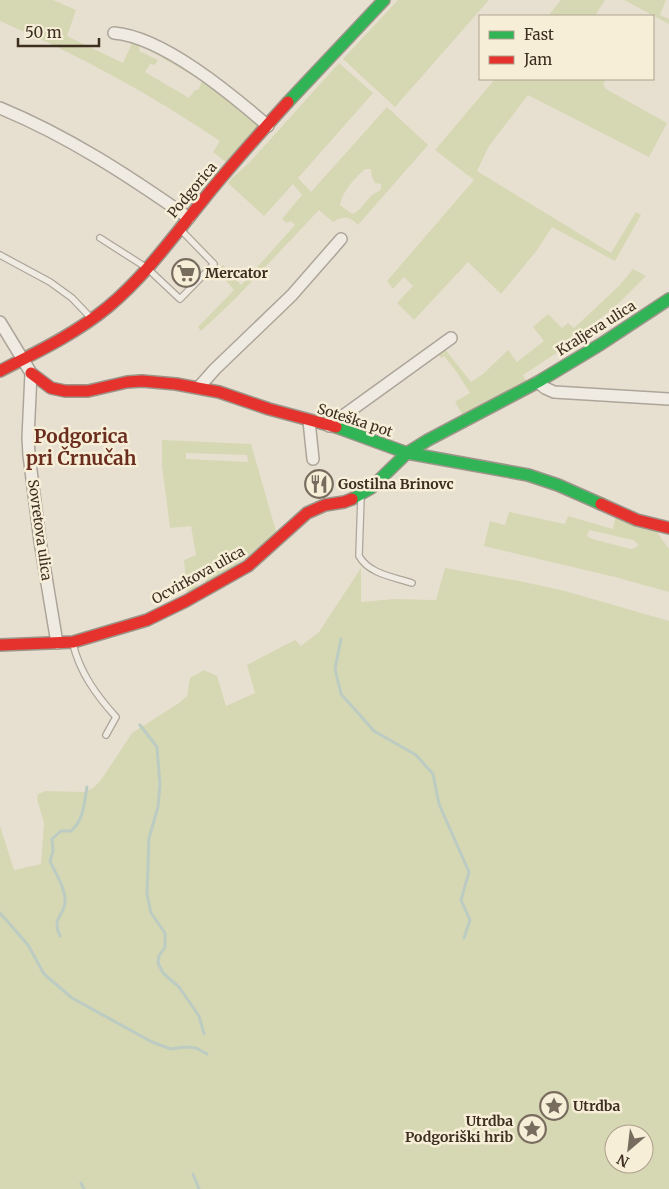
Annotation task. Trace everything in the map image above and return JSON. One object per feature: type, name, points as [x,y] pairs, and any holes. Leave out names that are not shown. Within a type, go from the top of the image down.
[{"type":"street","name":"Podgorica","points":[[0,371],[92,319],[120,297],[147,268],[219,181],[384,0]]},
{"type":"street","points":[[114,32],[142,39],[192,67],[245,106],[268,126]]},
{"type":"street","points":[[0,108],[29,120],[101,158],[189,218]]},
{"type":"street","points":[[199,388],[215,369],[292,295],[341,240]]},
{"type":"street","name":"Kraljeva ulica","points":[[407,453],[538,382],[601,344],[669,299]]},
{"type":"street","points":[[0,322],[31,373]]},
{"type":"street","points":[[329,426],[451,338]]},
{"type":"street","name":"Soteška pot","points":[[31,373],[51,388],[65,391],[88,391],[135,381],[159,382],[219,392],[269,410],[329,426],[407,453],[528,475],[558,485],[638,520],[669,528]]},
{"type":"street","name":"Sovretova ulica","points":[[31,373],[29,455],[40,540],[57,644]]},
{"type":"street","points":[[538,382],[554,392],[669,399]]},
{"type":"street","points":[[309,421],[314,459]]},
{"type":"street","name":"Ocvirkova ulica","points":[[0,645],[73,642],[147,620],[186,602],[248,566],[307,513],[325,505],[344,502],[361,495],[371,488],[407,453]]},
{"type":"lane","points":[[100,238],[147,268],[180,299],[214,264],[180,229]]},
{"type":"lane","points":[[0,255],[50,282],[72,298],[92,319]]},
{"type":"lane","points":[[361,495],[359,556],[363,564],[374,570],[412,583]]},
{"type":"lane","points":[[73,642],[76,656],[84,672],[103,702],[116,717],[106,735]]},
{"type":"green space","points":[[0,0],[53,0],[76,10],[67,36],[123,63],[134,39],[210,81],[260,126],[227,163],[213,152],[220,141],[194,124],[140,91],[85,61],[0,21]],"holes":[[[140,45],[202,81],[199,89],[194,91],[189,98],[145,72],[150,64],[155,65],[158,60],[139,51]]]},
{"type":"green space","points":[[398,0],[489,0],[395,107],[343,59]]},
{"type":"green space","points":[[561,0],[605,0],[596,15],[549,15]]},
{"type":"green space","points":[[624,0],[666,0],[660,15],[669,19],[669,24]]},
{"type":"green space","points":[[339,63],[373,93],[298,178],[311,192],[387,107],[428,145],[358,225],[346,218],[333,222],[319,210],[234,300],[201,331],[198,327],[234,290],[217,270],[223,265],[241,285],[295,225],[291,221],[287,223],[282,219],[302,195],[293,184],[264,216],[228,183],[249,163]],"holes":[[[365,169],[371,169],[375,183],[381,184],[381,190],[372,195],[360,209],[352,214],[340,205],[344,194],[349,185]]]},
{"type":"green space","points":[[494,80],[605,80],[603,84],[606,89],[667,123],[649,157],[528,95],[489,146],[477,171],[611,253],[636,212],[641,215],[615,261],[552,227],[537,250],[501,294],[468,262],[414,320],[397,303],[413,286],[404,277],[393,289],[387,281],[474,180],[435,150]]},
{"type":"green space","points":[[633,269],[646,276],[616,306],[555,354],[523,375],[527,382],[464,417],[455,402],[470,393],[444,356],[441,358],[437,353],[444,348],[471,382],[483,374],[508,350],[517,362],[544,341],[533,327],[548,314],[562,328],[568,323],[574,328],[620,285]]},
{"type":"green space","points":[[162,440],[251,444],[277,535],[208,585],[204,579],[197,584],[198,590],[187,592],[184,560],[196,555],[191,526],[170,528],[162,465]],"holes":[[[186,453],[247,455],[248,462],[186,459]]]},
{"type":"green space","points":[[509,512],[565,524],[568,516],[613,529],[616,515],[656,531],[669,549],[669,592],[615,577],[484,546],[490,521],[505,525]],"holes":[[[589,530],[633,540],[638,544],[637,547],[631,549],[587,536]]]},
{"type":"green space","points":[[361,568],[361,602],[394,599],[436,600],[445,568],[565,591],[669,621],[669,1189],[0,1189],[0,826],[14,870],[41,864],[44,823],[37,799],[38,794],[46,791],[84,792],[93,788],[101,780],[132,733],[187,696],[190,678],[204,670],[217,676],[226,706],[255,693],[247,665],[295,640],[301,646],[319,632]]},
{"type":"waterway","points":[[341,639],[335,669],[341,694],[374,731],[416,755],[433,774],[439,804],[469,872],[461,900],[470,920],[464,938]]},
{"type":"waterway","points":[[140,725],[157,747],[160,785],[158,807],[149,838],[147,894],[151,913],[165,933],[165,947],[159,956],[158,963],[163,973],[179,987],[199,1016],[204,1034]]},
{"type":"waterway","points":[[60,936],[57,924],[64,906],[65,897],[50,861],[53,851],[52,839],[61,831],[71,831],[79,822],[87,787]]},
{"type":"waterway","points":[[0,913],[28,945],[44,974],[72,998],[152,1042],[171,1049],[196,1048],[207,1054]]},
{"type":"waterway","points":[[193,1174],[199,1189]]},
{"type":"waterway","points":[[81,1183],[84,1189]]},
{"type":"traffic: fast","points":[[288,102],[384,0]]},
{"type":"traffic: fast","points":[[352,499],[371,488],[407,453],[538,382],[601,344],[669,299]]},
{"type":"traffic: fast","points":[[336,427],[407,453],[528,475],[558,485],[601,504]]},
{"type":"traffic: jam","points":[[0,371],[69,334],[95,317],[121,295],[158,256],[255,138],[288,102]]},
{"type":"traffic: jam","points":[[31,373],[51,388],[65,391],[88,391],[127,382],[142,381],[176,384],[219,392],[269,409],[336,427]]},
{"type":"traffic: jam","points":[[0,645],[73,642],[147,620],[186,601],[248,566],[307,513],[325,505],[352,499]]},
{"type":"traffic: jam","points":[[601,504],[637,520],[669,528]]},
{"type":"place","name":"Mercator","points":[[186,273]]},
{"type":"place","name":"Gostilna Brinovc","points":[[319,484]]},
{"type":"place","name":"Utrdba","points":[[554,1106]]},
{"type":"place","name":"Utrdba Podgoriški hrib","points":[[532,1129]]},
{"type":"district","name":"Podgorica pri Črnučah","points":[[81,447]]}]
